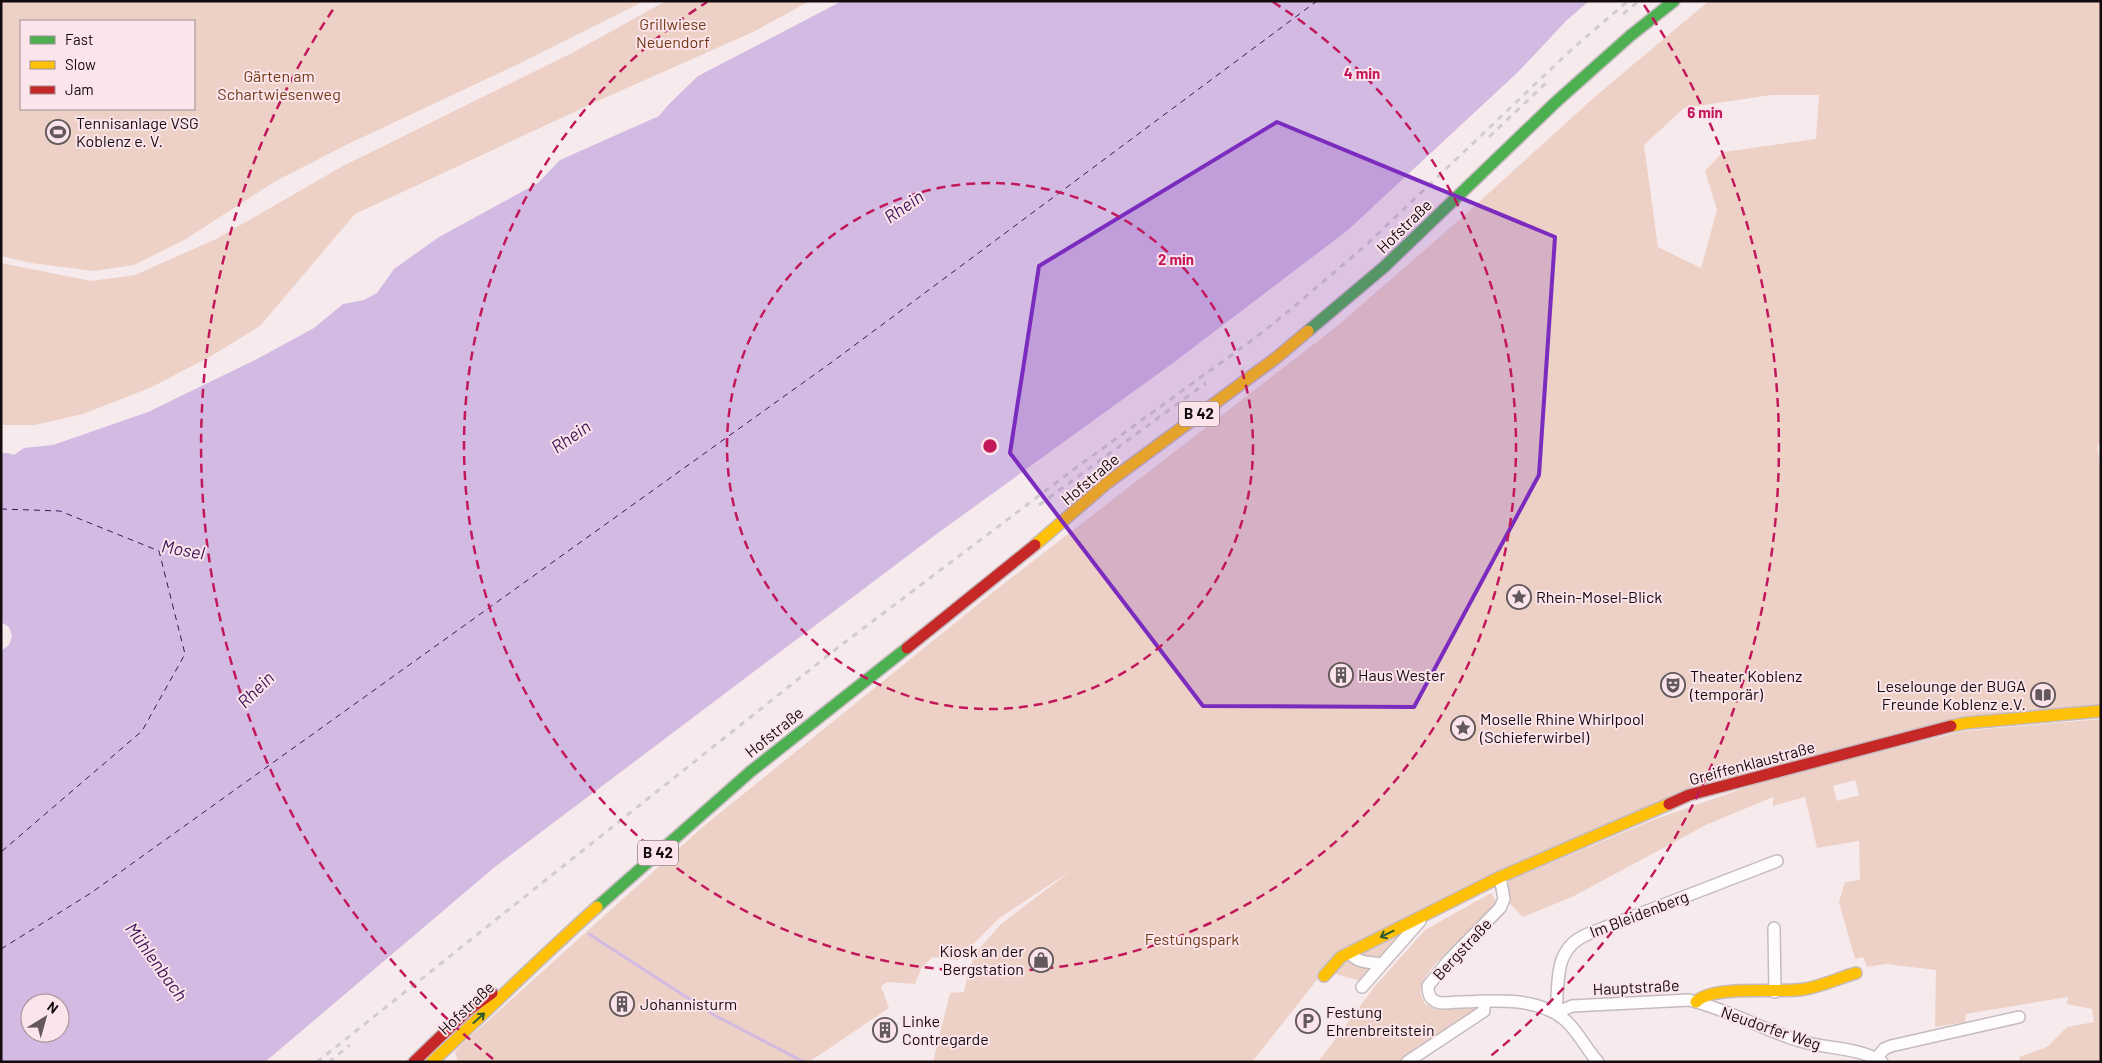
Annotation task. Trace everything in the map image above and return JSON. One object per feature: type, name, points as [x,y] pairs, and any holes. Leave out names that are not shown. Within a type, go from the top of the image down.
[{"type":"main road","name":"Hofstraße","points":[[432,1062],[502,998],[521,976],[658,852],[765,760],[1020,558],[1107,484],[1276,358],[1390,261],[1557,101],[1630,36],[1674,1]]},
{"type":"main road","name":"Greiffenklaustraße","points":[[1324,976],[1337,960],[1350,952],[1500,877],[1689,795],[1951,726],[2101,711]]},
{"type":"main road","name":"Hauptstraße","points":[[1696,1002],[1702,996],[1729,991],[1776,992],[1817,986],[1856,973]]},
{"type":"main road","name":"Hofstraße","points":[[414,1062],[468,1011],[521,976]]},
{"type":"street","name":"Im Bleidenberg","points":[[1556,1013],[1560,960],[1572,943],[1588,934],[1777,861]]},
{"type":"street","name":"Bergstraße","points":[[1500,877],[1504,899],[1500,908],[1448,961],[1428,986],[1428,993],[1434,1002],[1507,1001],[1528,1004],[1556,1013],[1570,1024],[1598,1062]]},
{"type":"street","name":"Greiffenklaustraße","points":[[1362,987],[1412,928],[1430,912]]},
{"type":"street","points":[[1774,928],[1776,992]]},
{"type":"street","points":[[1350,952],[1352,957],[1357,960],[1381,964]]},
{"type":"street","name":"Hauptstraße","points":[[1556,1013],[1572,1006],[1681,1000],[1696,1002]]},
{"type":"street","points":[[1407,1062],[1484,1011],[1484,1002]]},
{"type":"street","name":"Neudorfer Weg","points":[[1696,1002],[1800,1041],[1868,1055],[1879,1060],[1884,1049],[1891,1046],[2019,1017]]},
{"type":"highlighted area","points":[[1277,122],[1555,237],[1539,475],[1414,707],[1203,706],[1010,453],[1039,266]]},
{"type":"green space","name":"Gärten am Schartwiesenweg","points":[[1,1],[644,1],[512,67],[348,144],[274,182],[186,239],[134,265],[94,271],[31,263],[1,256]]},
{"type":"green space","name":"Grillwiese Neuendorf","points":[[666,1],[810,1],[753,32],[600,100],[355,214],[260,326],[211,356],[152,387],[83,414],[35,425],[1,425],[1,263],[91,281],[135,275],[216,239],[343,166],[574,52]]},
{"type":"green space","name":"Festungspark","points":[[1709,1],[2101,1],[2101,444],[2097,445],[2101,470],[2101,707],[2020,714],[1688,793],[1421,911],[1361,981],[1324,971],[1252,1062],[933,1062],[950,993],[964,992],[970,966],[979,949],[1001,924],[1072,870],[998,919],[958,960],[933,957],[922,967],[915,984],[887,982],[881,986],[889,1008],[809,1062],[458,1062],[455,1052],[461,1045],[705,825],[1002,585],[1336,327],[1459,220],[1598,94]],"holes":[[[1771,95],[1819,95],[1816,139],[1723,152],[1705,171],[1717,210],[1701,268],[1658,247],[1644,145],[1684,108]]]},
{"type":"green space","points":[[2101,719],[2101,1062],[2020,1062],[2019,1057],[2047,1047],[2067,1027],[2094,1022],[2092,1009],[2067,1004],[2068,997],[1966,1014],[1965,1022],[1935,1027],[1936,970],[1886,964],[1867,967],[1863,957],[1855,959],[1839,902],[1845,882],[1860,880],[1859,841],[1817,848],[1805,797],[1773,806],[1773,797],[1706,825],[1572,897],[1523,917],[1508,902],[1507,885],[1510,880],[1653,820],[1770,779],[1964,731]],"holes":[[[1855,780],[1859,795],[1837,801],[1833,786]]]},
{"type":"green space","points":[[1491,893],[1496,901],[1489,912],[1431,969],[1424,980],[1420,992],[1425,1004],[1437,1010],[1480,1007],[1441,1034],[1417,1047],[1399,1062],[1318,1062],[1376,985],[1425,930]]},
{"type":"water","points":[[842,1],[1589,1],[1566,21],[1518,72],[1348,230],[1173,363],[938,533],[496,866],[265,1062],[1,1062],[1,651],[9,645],[12,636],[9,627],[1,622],[1,453],[14,455],[24,448],[53,445],[148,412],[257,359],[314,328],[343,304],[364,300],[377,293],[394,269],[439,237],[538,183],[560,160],[659,116],[698,76]]},
{"type":"waterway","points":[[589,934],[714,1015],[804,1062]]},
{"type":"ferry route","points":[[1,949],[91,893],[832,362],[1317,1]]},
{"type":"ferry route","points":[[1,509],[60,511],[159,551],[185,654],[142,731],[1,852]]},
{"type":"railway","points":[[317,1062],[836,649],[1077,467],[1255,338],[1290,310],[1365,246],[1572,49],[1628,1]]},
{"type":"railway","points":[[1623,14],[1639,1]]},
{"type":"railway","points":[[1489,137],[1547,82]]},
{"type":"railway","points":[[1039,505],[1206,383]]},
{"type":"railway","points":[[329,1062],[350,1045]]},
{"type":"traffic: fast","points":[[1308,331],[1384,267],[1557,101],[1630,36],[1674,1]]},
{"type":"traffic: fast","points":[[597,907],[750,772],[907,648]]},
{"type":"traffic: slow","points":[[1035,545],[1107,483],[1276,358],[1308,331]]},
{"type":"traffic: slow","points":[[1951,726],[2101,711]]},
{"type":"traffic: slow","points":[[1324,976],[1341,957],[1500,877],[1669,804]]},
{"type":"traffic: slow","points":[[432,1062],[597,907]]},
{"type":"traffic: slow","points":[[1696,1002],[1705,996],[1731,991],[1805,989],[1856,973]]},
{"type":"traffic: jam","points":[[907,648],[1035,545]]},
{"type":"traffic: jam","points":[[1669,804],[1689,795],[1951,726]]},
{"type":"traffic: jam","points":[[414,1062],[467,1011],[492,993]]},
{"type":"place","name":"Tennisanlage VSG Koblenz e. V.","points":[[58,132]]},
{"type":"place","name":"Rhein-Mosel-Blick","points":[[1519,597]]},
{"type":"place","name":"Haus Wester","points":[[1341,675]]},
{"type":"place","name":"Theater Koblenz (temporär)","points":[[1673,685]]},
{"type":"place","name":"Leselounge der BUGA Freunde Koblenz e.V.","points":[[2043,695]]},
{"type":"place","name":"Moselle Rhine Whirlpool (Schieferwirbel)","points":[[1463,728]]},
{"type":"place","name":"Kiosk an der Bergstation","points":[[1041,960]]},
{"type":"place","name":"Johannisturm","points":[[622,1004]]},
{"type":"place","name":"Festung Ehrenbreitstein","points":[[1308,1021]]},
{"type":"place","name":"Linke Contregarde","points":[[885,1030]]},
{"type":"water label","name":"Rhein","points":[[904,207]]},
{"type":"water label","name":"Rhein","points":[[571,437]]},
{"type":"water label","name":"Mosel","points":[[183,550]]},
{"type":"water label","name":"Rhein","points":[[256,690]]},
{"type":"water label","name":"Mühlenbach","points":[[156,962]]}]
